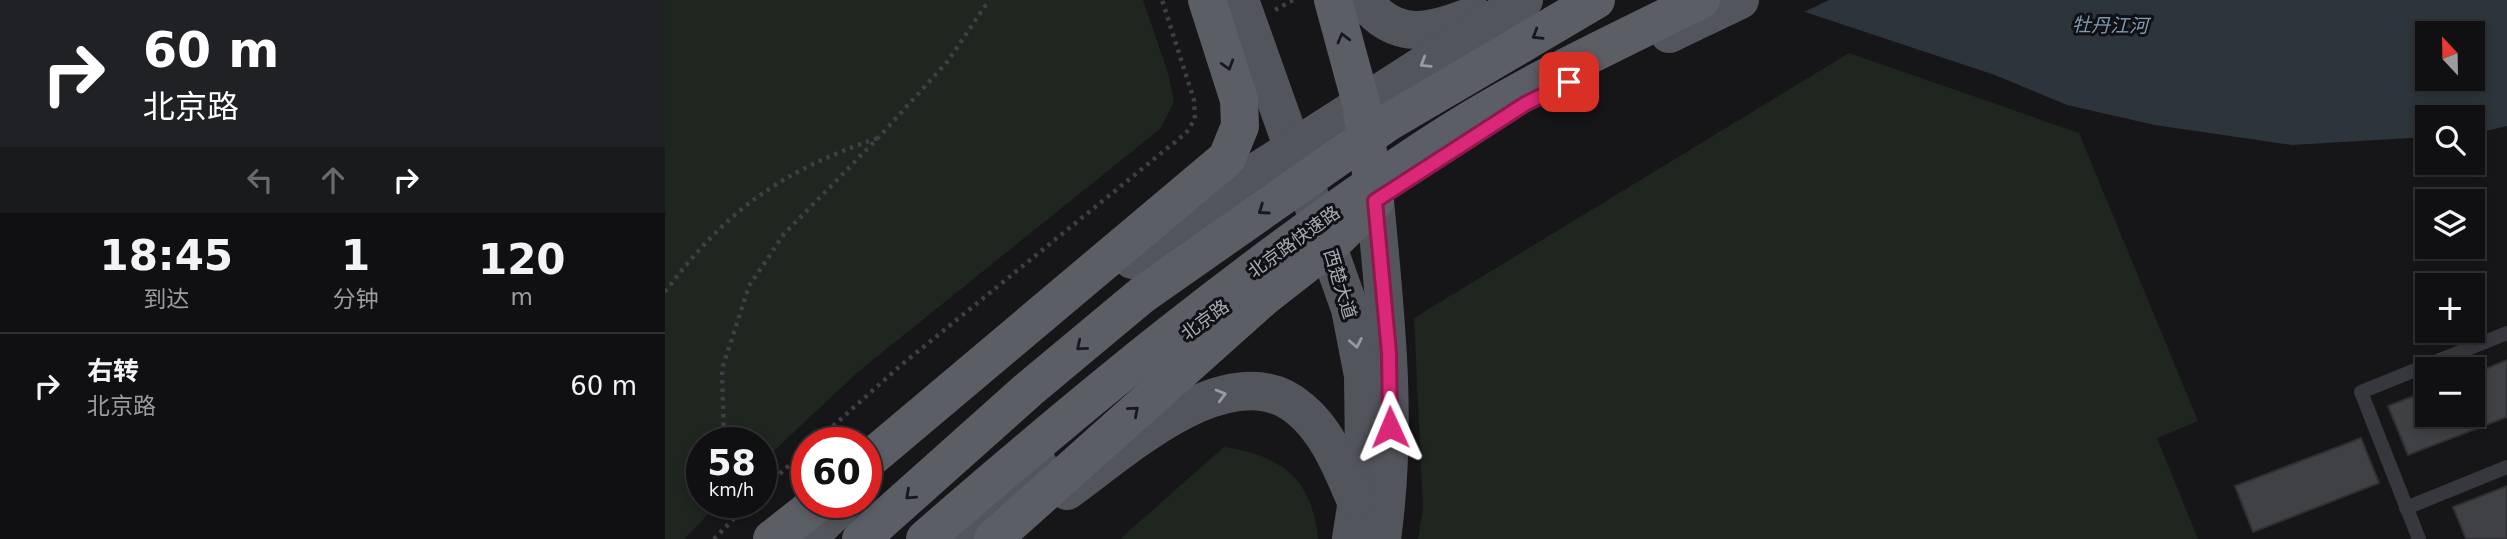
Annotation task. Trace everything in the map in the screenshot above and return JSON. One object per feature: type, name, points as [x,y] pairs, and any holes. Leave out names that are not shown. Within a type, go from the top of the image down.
[{"type":"highway","points":[[882,449],[1227,158],[1240,127],[1239,100],[1207,0]]},
{"type":"highway","name":"西楚大道","points":[[1333,0],[1361,103],[1375,201]]},
{"type":"highway","points":[[861,539],[1028,390],[1142,295],[1387,123],[1596,0]]},
{"type":"highway","name":"北京路快速路","points":[[925,539],[1178,325],[1427,147],[1555,73],[1725,1]]},
{"type":"highway","points":[[993,539],[1326,240],[1375,201]]},
{"type":"highway","points":[[882,451],[1072,304]]},
{"type":"main road","name":"西楚大道","points":[[1240,0],[1350,309],[1363,376],[1364,454],[1351,539]]},
{"type":"main road","points":[[1363,0],[1395,28],[1428,31],[1512,0]]},
{"type":"main road","points":[[882,468],[964,393],[1072,304],[1215,198],[1524,0]]},
{"type":"main road","points":[[1375,201],[1525,104],[1725,1]]},
{"type":"main road","name":"西楚大道","points":[[1375,201],[1389,353],[1391,477],[1381,539]]},
{"type":"main road","name":"北京路","points":[[958,539],[1149,361],[1326,240]]},
{"type":"main road","points":[[1000,539],[1135,443],[1200,401],[1237,391],[1272,392],[1300,408],[1336,455],[1355,499]]},
{"type":"lane","points":[[2419,539],[2361,392],[2507,333]]},
{"type":"lane","points":[[2406,508],[2507,467]]},
{"type":"path","points":[[724,427],[722,369],[749,286],[784,234],[879,137],[948,61],[989,0]]},
{"type":"path","points":[[832,427],[901,366],[1186,133],[1195,119],[1194,100],[1162,0]]},
{"type":"path","points":[[665,292],[738,209],[800,168],[879,137]]},
{"type":"path","points":[[777,476],[791,464]]},
{"type":"path","points":[[714,539],[734,518]]},
{"type":"shaded area","points":[[665,0],[1143,0],[1168,73],[1174,102],[1160,129],[859,371],[799,427],[791,427],[791,435],[777,448],[777,427],[686,427],[686,518],[704,518],[684,539],[665,539]]},
{"type":"shaded area","points":[[1849,53],[2079,133],[2198,421],[2157,438],[2198,539],[1418,539],[1423,508],[1414,318]]},
{"type":"shaded area","points":[[1224,447],[1262,457],[1291,474],[1309,500],[1318,539],[1120,539]]},
{"type":"water","name":"牡丹江河","points":[[1781,0],[2507,0],[2507,126],[2485,131],[2485,105],[2415,105],[2415,138],[2292,145],[2155,125],[2067,105],[1995,75],[1796,9]]},
{"type":"pier","points":[[1777,0],[1829,0],[1800,14]]},
{"type":"building","points":[[2507,360],[2507,417],[2485,425],[2485,369]]},
{"type":"building","points":[[2415,396],[2415,427],[2481,427],[2408,455],[2388,406]]},
{"type":"building","points":[[2361,438],[2379,483],[2253,532],[2235,486]]},
{"type":"building","points":[[2507,486],[2507,539],[2466,539],[2453,507]]},
{"type":"route","points":[[1390,427],[1389,353],[1375,201],[1525,104],[1569,82]]}]
